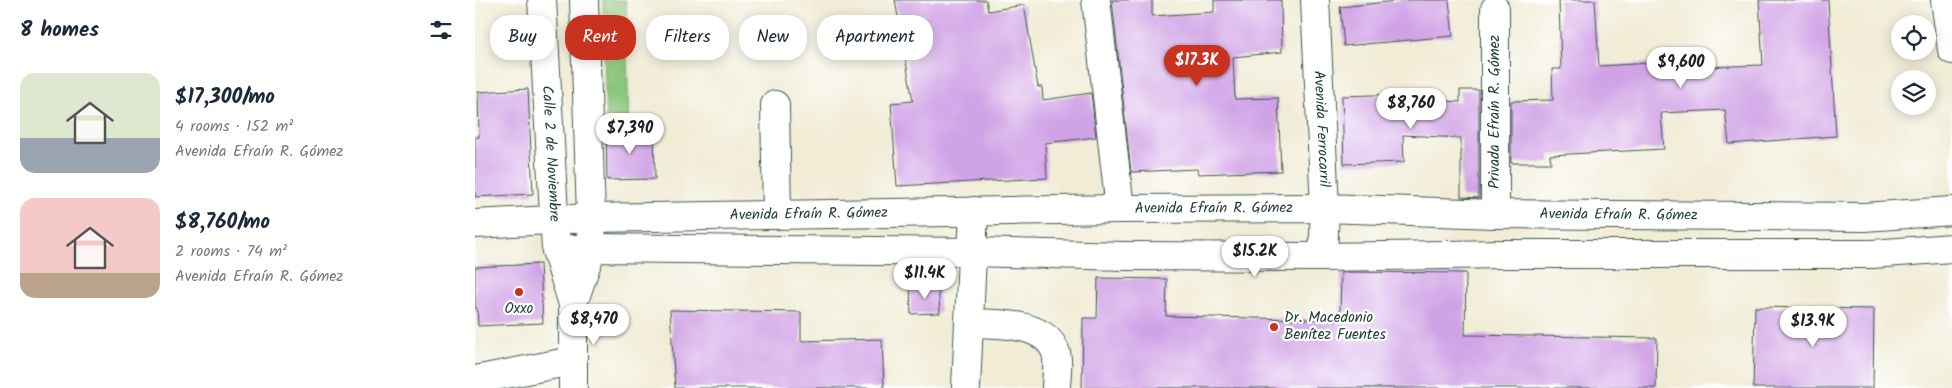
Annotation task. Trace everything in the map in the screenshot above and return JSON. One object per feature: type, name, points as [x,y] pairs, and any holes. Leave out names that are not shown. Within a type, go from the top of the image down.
[{"type":"street","name":"Calle 2 de Noviembre","points":[[542,0],[556,250],[573,304],[573,388]]},
{"type":"street","name":"Calle 2 de Noviembre","points":[[573,304],[593,248],[584,0]]},
{"type":"street","points":[[1096,0],[1120,209]]},
{"type":"street","name":"Avenida Ferrocarril","points":[[1315,0],[1325,208],[1323,257]]},
{"type":"street","points":[[1945,0],[1952,50]]},
{"type":"street","name":"Privada Efraín R. Gómez","points":[[1495,9],[1495,214]]},
{"type":"street","points":[[775,105],[777,214]]},
{"type":"street","name":"Avenida Efraín R. Gómez","points":[[475,224],[591,218],[1120,209],[1325,208],[1495,214],[1864,217],[1952,211]]},
{"type":"street","points":[[966,388],[974,211]]},
{"type":"street","points":[[556,250],[593,248],[1323,257],[1504,254],[1873,254],[1952,248]]},
{"type":"street","points":[[969,322],[1020,326],[1045,336],[1056,353],[1056,388]]},
{"type":"street","points":[[475,380],[572,361]]},
{"type":"green space","points":[[603,0],[626,0],[626,15],[603,15]]},
{"type":"green space","points":[[604,60],[627,60],[629,131],[606,131]]},
{"type":"building","points":[[895,0],[986,0],[988,11],[1024,5],[1038,87],[1042,87],[1043,100],[1091,93],[1096,137],[1045,143],[1047,178],[897,186],[891,103],[913,101],[906,60],[933,60],[933,15],[898,15]]},
{"type":"building","points":[[1112,0],[1152,0],[1152,16],[1214,12],[1214,0],[1281,0],[1282,52],[1233,57],[1235,99],[1278,98],[1281,171],[1198,174],[1197,169],[1131,172]]},
{"type":"building","points":[[1405,0],[1449,0],[1453,36],[1344,46],[1340,7]]},
{"type":"building","points":[[1559,0],[1595,0],[1599,66],[1704,60],[1705,67],[1763,65],[1759,0],[1828,0],[1836,136],[1729,144],[1725,110],[1661,113],[1664,149],[1550,155],[1551,163],[1511,163],[1511,101],[1553,100],[1552,69],[1561,69]]},
{"type":"building","points":[[528,89],[533,194],[475,197],[475,137],[479,137],[478,92]]},
{"type":"building","points":[[1460,90],[1479,90],[1479,198],[1461,197],[1461,138],[1403,135],[1404,162],[1344,164],[1342,96],[1402,94],[1402,98],[1460,102]]},
{"type":"building","points":[[606,131],[654,131],[655,179],[607,180]]},
{"type":"building","points":[[540,264],[543,323],[478,326],[477,308],[475,308],[475,267]]},
{"type":"building","name":"Dr. Macedonio Benítez Fuentes","points":[[1341,272],[1466,273],[1465,335],[1657,338],[1656,388],[1082,388],[1083,318],[1097,318],[1098,278],[1167,279],[1166,316],[1340,320]]},
{"type":"building","points":[[938,285],[940,313],[911,314],[910,286]]},
{"type":"building","points":[[1755,307],[1874,309],[1873,388],[1753,388]]},
{"type":"building","points":[[670,310],[801,312],[801,341],[882,339],[884,388],[675,388]]},
{"type":"place","name":"Oxxo","points":[[519,292]]},
{"type":"place","name":"Dr. Macedonio Benítez Fuentes","points":[[1274,327]]}]
